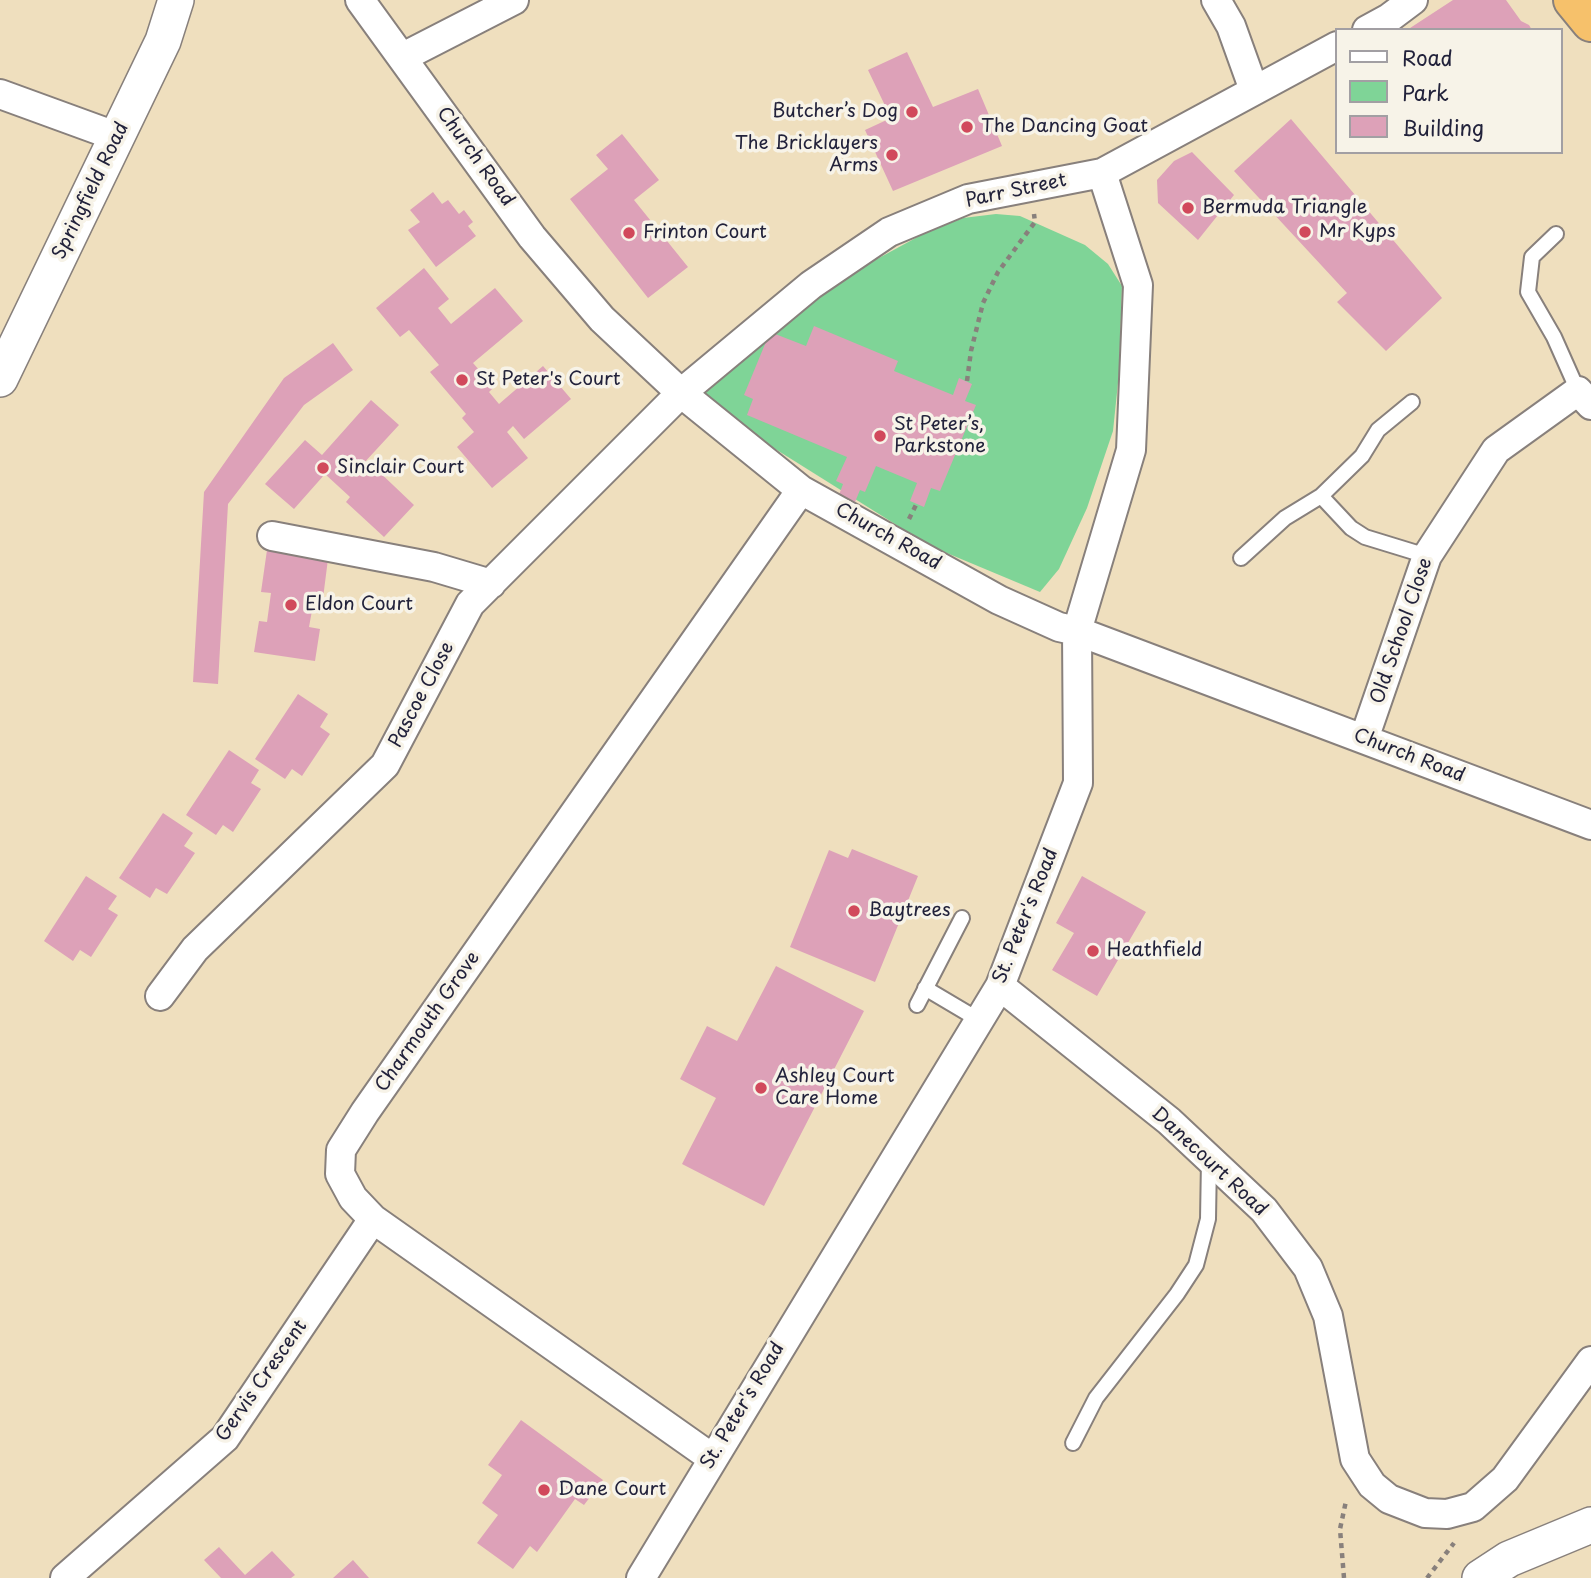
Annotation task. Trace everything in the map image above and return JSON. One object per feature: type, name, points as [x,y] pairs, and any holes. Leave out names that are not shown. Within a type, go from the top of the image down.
[{"type":"highway","points":[[1573,0],[1591,22]]},
{"type":"street","name":"Springfield Road","points":[[0,379],[163,41],[176,0]]},
{"type":"street","name":"Church Road","points":[[360,0],[531,237],[602,319],[681,393],[801,490],[999,600],[1059,627],[1077,631],[1591,825]]},
{"type":"street","points":[[403,57],[514,0]]},
{"type":"street","points":[[1216,0],[1231,26],[1255,90]]},
{"type":"street","points":[[1371,28],[1413,0]]},
{"type":"street","name":"Parr Street","points":[[681,393],[811,285],[890,232],[968,199],[1102,173],[1336,47]]},
{"type":"street","points":[[0,94],[118,137]]},
{"type":"street","name":"St. Peter's Road","points":[[640,1578],[1000,986],[1078,783],[1077,631],[1131,450],[1138,285],[1102,173]]},
{"type":"street","name":"Pascoe Close","points":[[160,996],[195,949],[385,765],[470,604],[681,393]]},
{"type":"street","name":"Old School Close","points":[[1364,739],[1427,556],[1496,450],[1584,398]]},
{"type":"street","name":"Charmouth Grove","points":[[712,1458],[373,1219],[353,1198],[340,1174],[341,1150],[801,490]]},
{"type":"street","points":[[272,536],[434,567],[491,584]]},
{"type":"street","name":"Danecourt Road","points":[[1000,986],[1168,1121],[1264,1210],[1308,1268],[1328,1316],[1355,1459],[1372,1485],[1389,1499],[1425,1513],[1447,1514],[1473,1507],[1506,1479],[1591,1362]]},
{"type":"street","name":"Gervis Crescent","points":[[65,1578],[225,1437],[373,1219]]},
{"type":"street","points":[[1480,1578],[1509,1559],[1591,1525]]},
{"type":"lane","points":[[1556,234],[1532,257],[1528,292],[1584,398]]},
{"type":"lane","points":[[1241,558],[1285,518],[1321,496],[1362,456],[1378,430],[1412,402]]},
{"type":"lane","points":[[1321,496],[1351,528],[1365,537],[1427,556]]},
{"type":"lane","points":[[917,1005],[962,918]]},
{"type":"lane","points":[[925,988],[979,1020]]},
{"type":"lane","points":[[1073,1443],[1096,1398],[1177,1294],[1196,1265],[1208,1219],[1209,1159]]},
{"type":"path","points":[[967,382],[971,351],[983,303],[998,272],[1035,222],[1032,187]]},
{"type":"path","points":[[912,513],[917,503]]},
{"type":"path","points":[[1344,1578],[1340,1529],[1355,1459]]},
{"type":"green space","points":[[996,214],[1020,216],[1085,245],[1108,264],[1122,286],[1119,373],[1113,431],[1087,508],[1059,569],[1040,592],[930,546],[713,410],[704,400],[708,390],[833,283],[923,234],[963,218]]},
{"type":"building","points":[[1453,0],[1506,0],[1521,21],[1531,28],[1410,28]]},
{"type":"building","points":[[907,52],[933,107],[978,89],[1002,146],[893,191],[865,130],[891,118],[868,70]]},
{"type":"building","points":[[1291,119],[1442,298],[1386,351],[1337,302],[1347,293],[1234,171]]},
{"type":"building","name":"Frinton Court","points":[[622,134],[659,180],[634,200],[688,267],[648,298],[570,199],[608,169],[596,155]]},
{"type":"building","points":[[1192,152],[1234,195],[1198,240],[1158,203],[1157,180],[1174,161]]},
{"type":"building","points":[[433,192],[442,204],[448,200],[459,214],[464,210],[473,222],[468,226],[476,236],[436,267],[408,230],[420,222],[410,210]]},
{"type":"building","name":"St Peter's Court","points":[[424,268],[449,299],[438,308],[451,324],[495,288],[523,321],[473,363],[494,387],[489,392],[499,404],[543,366],[571,399],[524,439],[513,426],[507,432],[528,458],[492,488],[457,447],[474,432],[462,418],[466,414],[430,372],[439,365],[409,330],[400,337],[376,308]]},
{"type":"building","name":"St Peter’s, Parkstone","points":[[814,326],[898,361],[894,371],[953,395],[959,378],[972,384],[965,401],[976,405],[940,491],[931,488],[924,507],[910,501],[917,483],[876,466],[865,492],[860,490],[855,502],[839,495],[843,484],[836,481],[847,457],[747,415],[753,399],[744,395],[770,332],[806,346]]},
{"type":"building","points":[[333,343],[353,370],[304,405],[228,504],[218,684],[193,682],[204,492],[284,378]]},
{"type":"building","name":"Sinclair Court","points":[[371,400],[399,425],[363,464],[369,470],[373,466],[414,505],[384,537],[346,502],[350,497],[325,474],[294,509],[265,484],[305,440],[322,455]]},
{"type":"building","name":"Eldon Court","points":[[267,550],[328,559],[322,606],[313,605],[309,627],[320,629],[315,661],[254,652],[259,621],[267,622],[271,593],[261,592]]},
{"type":"building","points":[[298,694],[328,714],[320,727],[330,734],[302,776],[292,769],[285,779],[255,759]]},
{"type":"building","points":[[229,750],[259,770],[251,783],[261,789],[233,832],[223,825],[216,835],[186,815]]},
{"type":"building","points":[[163,813],[193,833],[184,846],[195,853],[167,894],[156,888],[150,898],[119,878]]},
{"type":"building","name":"Baytrees","points":[[852,849],[918,876],[875,982],[790,947],[829,850],[848,858]]},
{"type":"building","points":[[86,876],[117,896],[108,909],[118,915],[91,957],[80,950],[73,961],[44,941]]},
{"type":"building","name":"Heathfield","points":[[1082,876],[1146,912],[1097,996],[1052,970],[1074,933],[1056,923]]},
{"type":"building","name":"Ashley Court Care Home","points":[[776,966],[864,1011],[764,1206],[682,1164],[716,1098],[680,1079],[707,1026],[737,1041]]},
{"type":"building","name":"Dane Court","points":[[521,1420],[603,1480],[584,1505],[575,1499],[537,1552],[530,1546],[513,1569],[477,1543],[498,1515],[482,1503],[502,1475],[488,1465]]},
{"type":"building","points":[[219,1547],[245,1575],[272,1551],[295,1575],[291,1578],[221,1578],[204,1560]]},
{"type":"building","points":[[353,1560],[369,1578],[333,1578]]},
{"type":"place","name":"Butcher’s Dog","points":[[912,112]]},
{"type":"place","name":"The Dancing Goat","points":[[967,127]]},
{"type":"place","name":"The Bricklayers Arms","points":[[892,155]]},
{"type":"place","name":"Bermuda Triangle","points":[[1188,208]]},
{"type":"place","name":"Mr Kyps","points":[[1305,232]]},
{"type":"place","name":"Frinton Court","points":[[629,233]]},
{"type":"place","name":"St Peter's Court","points":[[462,380]]},
{"type":"place","name":"St Peter’s, Parkstone","points":[[880,436]]},
{"type":"place","name":"Sinclair Court","points":[[323,468]]},
{"type":"place","name":"Eldon Court","points":[[291,605]]},
{"type":"place","name":"Baytrees","points":[[854,911]]},
{"type":"place","name":"Heathfield","points":[[1093,951]]},
{"type":"place","name":"Ashley Court Care Home","points":[[761,1088]]},
{"type":"place","name":"Dane Court","points":[[544,1490]]}]
